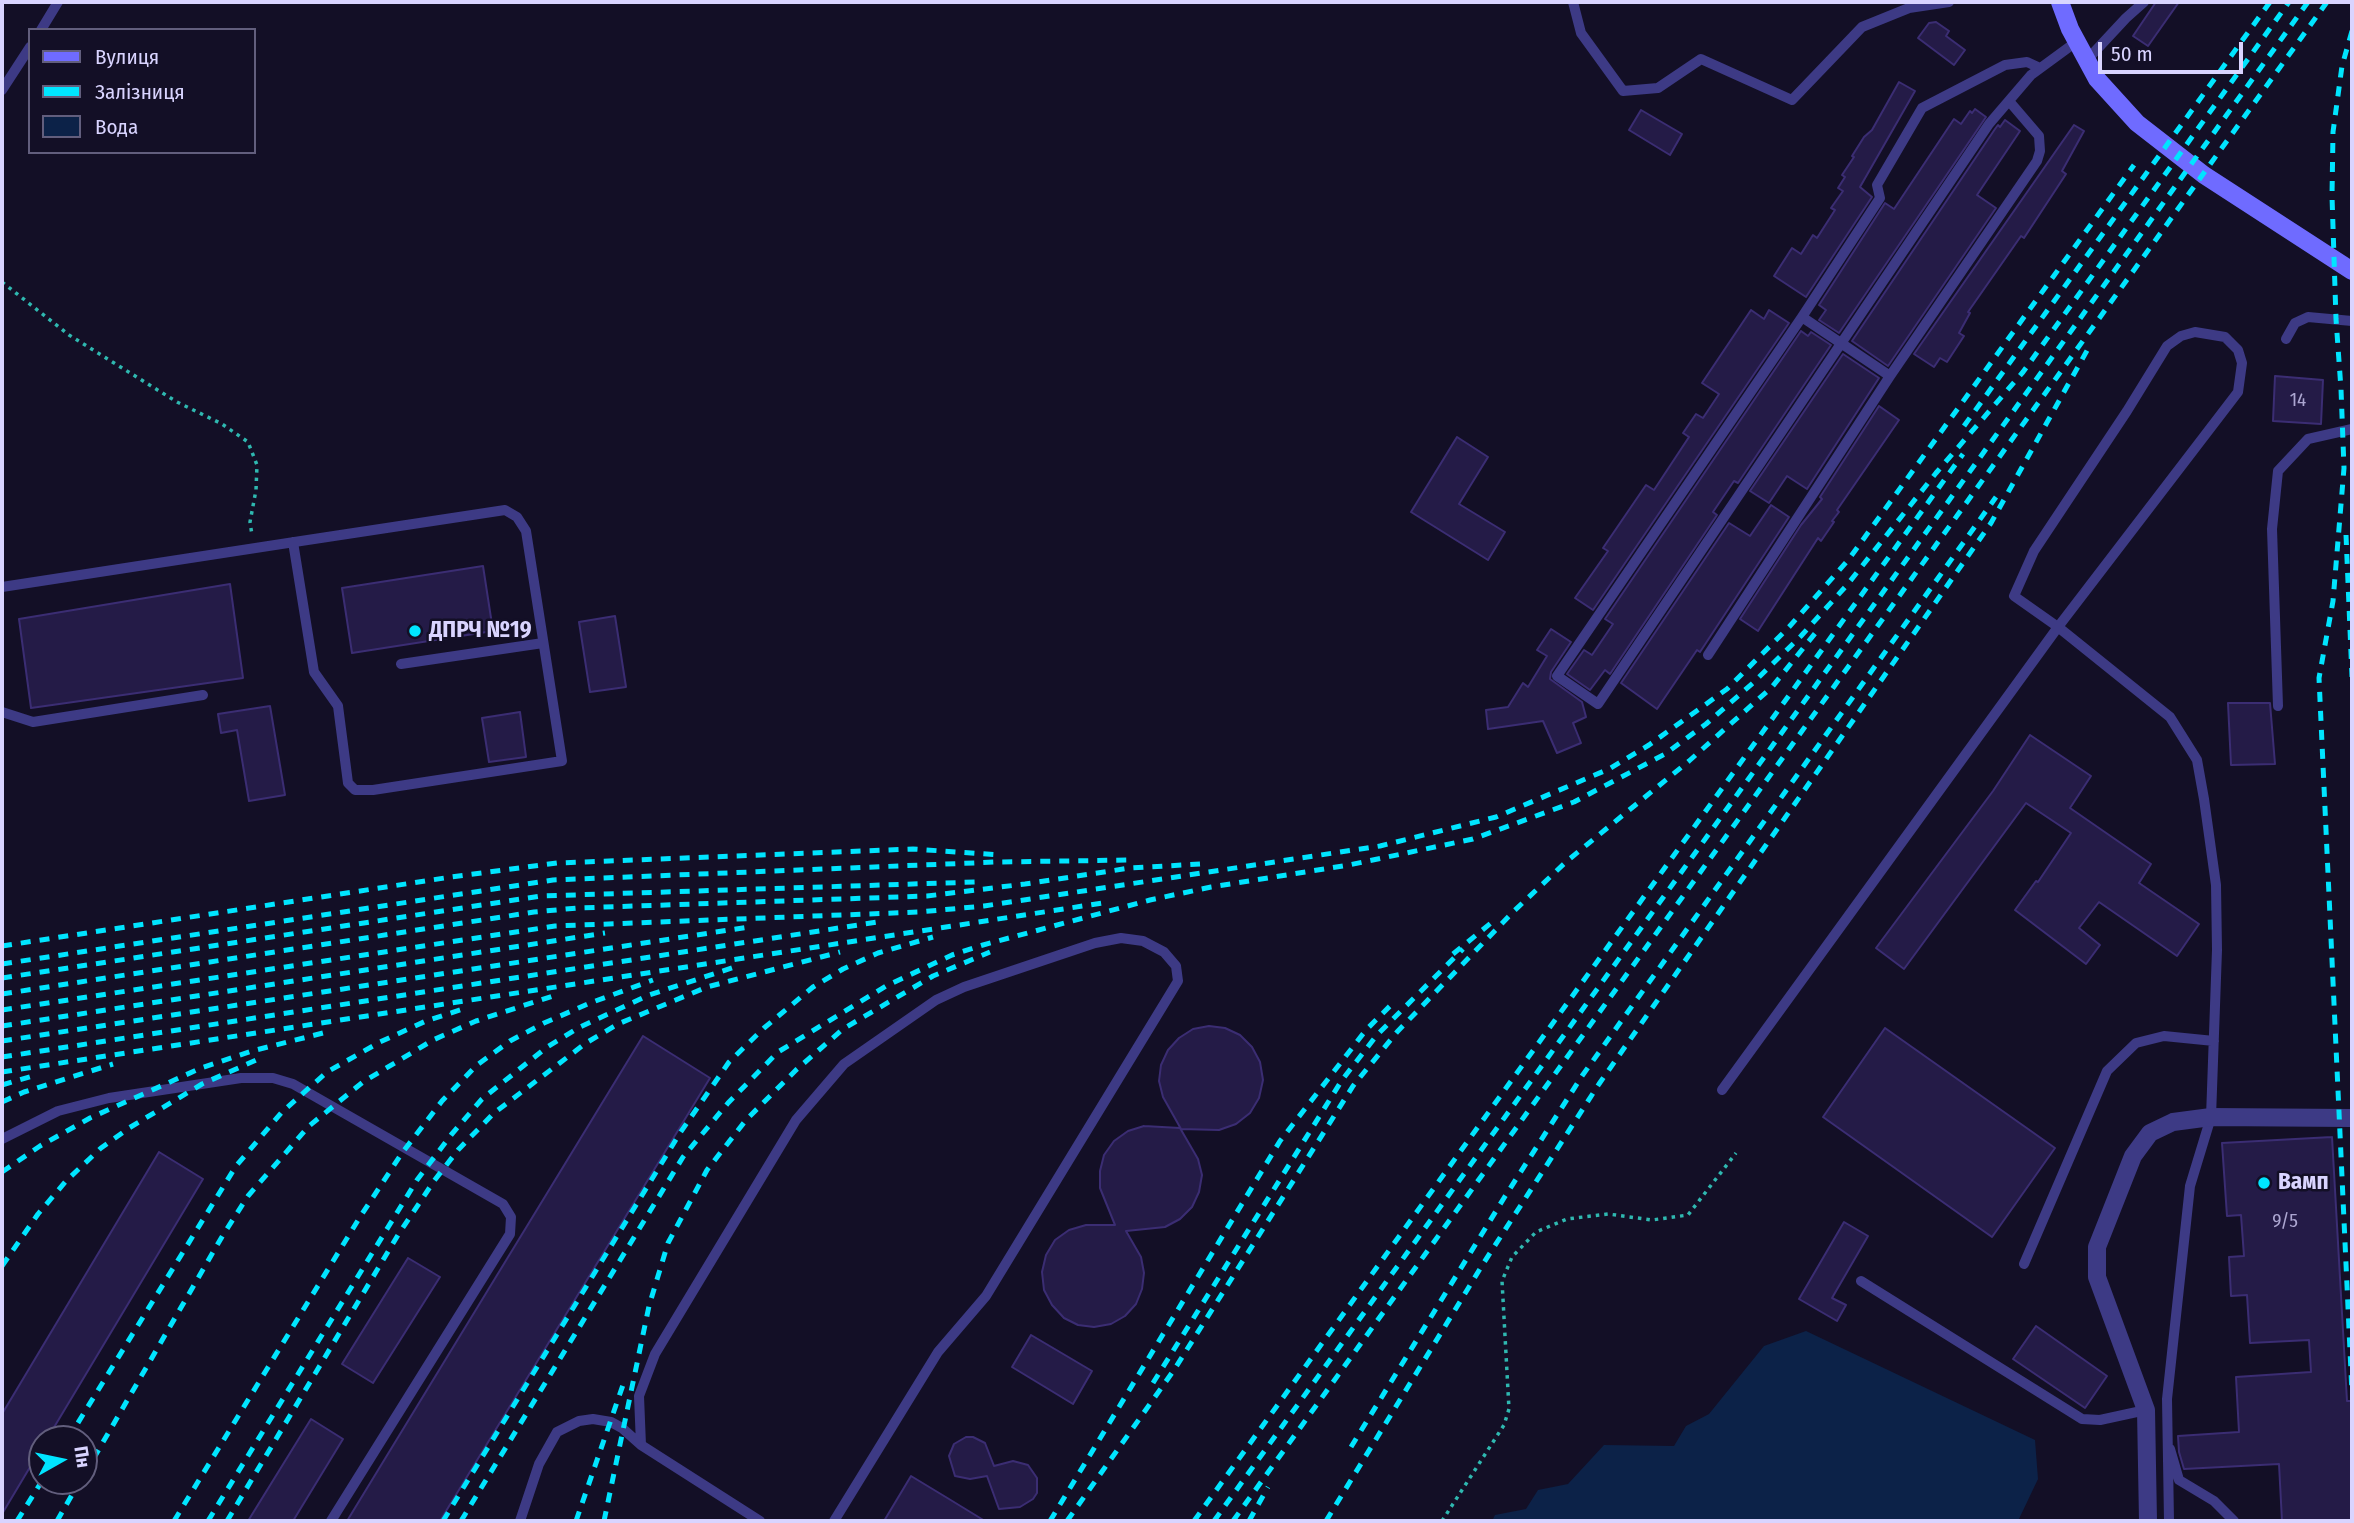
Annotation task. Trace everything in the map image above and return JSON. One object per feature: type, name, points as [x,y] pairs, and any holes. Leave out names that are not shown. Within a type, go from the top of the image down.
[{"type":"main road","points":[[2060,2],[2076,42],[2115,101],[2165,147],[2225,190],[2352,271]]},
{"type":"street","points":[[2148,1521],[2146,1410],[2098,1277],[2097,1247],[2133,1156],[2150,1133],[2173,1122],[2211,1117],[2352,1118]]},
{"type":"lane","points":[[41,28],[58,2]]},
{"type":"lane","points":[[1573,2],[1581,33],[1622,92],[1658,88],[1701,59],[1792,100],[1862,27],[1909,8],[1949,2]]},
{"type":"lane","points":[[2087,61],[2144,2]]},
{"type":"lane","points":[[2040,68],[2027,62],[2005,65],[1922,108],[1877,185],[1880,198],[1557,676],[1598,704],[1989,124],[2040,68],[2076,42]]},
{"type":"lane","points":[[2,90],[28,50]]},
{"type":"lane","points":[[1708,655],[1889,376],[2037,161],[2040,151],[2039,136],[2009,101]]},
{"type":"lane","points":[[1802,317],[1889,376]]},
{"type":"lane","points":[[2286,339],[2295,323],[2308,317],[2352,321]]},
{"type":"lane","points":[[1721,1090],[2058,627],[2238,392],[2242,363],[2238,350],[2225,337],[2195,331],[2181,336],[2167,346],[2034,551],[2014,596],[2058,627],[2171,717],[2197,760],[2216,885],[2214,1041],[2211,1117],[2190,1186],[2167,1399],[2169,1521]]},
{"type":"lane","points":[[2278,706],[2272,529],[2278,471],[2308,439],[2352,429]]},
{"type":"lane","points":[[2,587],[293,542],[505,510],[517,517],[526,531],[562,761],[373,790],[355,790],[348,783],[338,706],[314,672],[293,542]]},
{"type":"lane","points":[[401,664],[543,643]]},
{"type":"lane","points":[[2,712],[33,722],[203,695]]},
{"type":"lane","points":[[641,1445],[639,1396],[654,1354],[796,1120],[844,1064],[936,1000],[964,987],[1095,943],[1121,938],[1143,941],[1164,952],[1176,967],[1178,981],[986,1296],[939,1352],[834,1521]]},
{"type":"lane","points":[[2024,1264],[2107,1071],[2136,1043],[2164,1036],[2214,1041]]},
{"type":"lane","points":[[2,1139],[58,1111],[109,1098],[240,1077],[273,1078],[293,1084],[503,1204],[511,1217],[510,1234],[331,1521]]},
{"type":"lane","points":[[1861,1281],[2081,1419],[2100,1420],[2146,1410]]},
{"type":"lane","points":[[520,1521],[539,1464],[557,1432],[579,1421],[593,1419],[611,1422],[622,1428],[641,1445],[760,1521]]},
{"type":"lane","points":[[2166,1439],[2179,1480],[2214,1501],[2234,1521]]},
{"type":"path","points":[[2,282],[69,335],[177,402],[222,424],[248,442],[257,465],[250,523],[254,548]]},
{"type":"path","points":[[1442,1521],[1504,1425],[1509,1409],[1502,1280],[1512,1257],[1536,1232],[1567,1219],[1608,1214],[1652,1220],[1688,1215],[1737,1153]]},
{"type":"water","points":[[1806,1331],[2035,1440],[2038,1479],[2018,1521],[1492,1521],[1495,1515],[1526,1509],[1538,1490],[1568,1484],[1604,1445],[1674,1446],[1686,1426],[1709,1414],[1764,1346]]},
{"type":"building","points":[[2156,2],[2179,2],[2148,46],[2133,36]]},
{"type":"building","points":[[1936,22],[1949,31],[1946,36],[1965,50],[1954,65],[1918,38],[1929,23]]},
{"type":"building","points":[[1899,82],[1915,91],[1860,187],[1872,197],[1806,297],[1774,276],[1792,248],[1801,254],[1813,235],[1817,238],[1835,210],[1831,208],[1843,191],[1838,188],[1845,177],[1842,175]]},
{"type":"building","points":[[1975,109],[1986,117],[1839,333],[1819,320],[1826,310],[1819,305],[1885,203],[1894,209],[1954,119],[1961,124],[1970,111],[1972,113]]},
{"type":"building","points":[[1641,110],[1682,134],[1670,155],[1629,130]]},
{"type":"building","points":[[2005,120],[2020,131],[1977,195],[1996,208],[1888,366],[1852,341],[1995,129]]},
{"type":"building","points":[[2074,125],[2084,131],[2062,171],[2066,174],[2024,238],[2021,236],[1968,312],[1970,313],[1959,333],[1964,336],[1947,362],[1940,358],[1934,367],[1914,354]]},
{"type":"building","points":[[1751,310],[1764,319],[1769,310],[1789,323],[1593,610],[1575,598],[1608,551],[1603,548],[1646,485],[1654,490],[1689,437],[1683,433],[1696,414],[1703,418],[1719,394],[1702,383]]},
{"type":"building","points":[[1801,331],[1808,336],[1811,332],[1831,345],[1738,483],[1734,481],[1713,512],[1717,515],[1610,674],[1605,670],[1590,690],[1567,674],[1584,650],[1592,655],[1613,624],[1605,619]]},
{"type":"building","points":[[1843,354],[1879,378],[1807,489],[1787,476],[1769,503],[1750,491]]},
{"type":"building","points":[[2275,376],[2323,380],[2321,424],[2273,421]]},
{"type":"building","points":[[1879,406],[1899,420],[1837,510],[1839,512],[1832,521],[1834,522],[1821,541],[1818,538],[1758,631],[1740,619],[1801,525],[1822,499],[1820,497]]},
{"type":"building","points":[[1457,437],[1488,457],[1459,504],[1505,532],[1488,560],[1411,512]]},
{"type":"building","points":[[1771,505],[1789,517],[1700,652],[1697,650],[1657,709],[1621,683],[1729,523],[1750,536]]},
{"type":"building","points":[[483,566],[493,631],[352,653],[342,588]]},
{"type":"building","points":[[230,584],[243,678],[31,708],[19,619]]},
{"type":"building","points":[[615,616],[626,687],[590,692],[579,622]]},
{"type":"building","points":[[1551,629],[1571,642],[1551,672],[1550,679],[1582,702],[1586,717],[1573,723],[1581,743],[1557,753],[1543,721],[1488,729],[1486,710],[1508,707],[1523,683],[1528,687],[1547,656],[1537,650]]},
{"type":"building","points":[[2228,703],[2270,703],[2275,764],[2231,765]]},
{"type":"building","points":[[270,706],[285,795],[249,801],[237,730],[221,733],[218,714]]},
{"type":"building","points":[[520,712],[526,757],[489,762],[482,718]]},
{"type":"building","points":[[2030,735],[2091,776],[2070,808],[2151,864],[2139,883],[2199,924],[2177,956],[2099,902],[2079,928],[2100,945],[2086,964],[2015,910],[2036,881],[2038,882],[2071,833],[2026,803],[1904,969],[1876,948],[1993,791]]},
{"type":"building","points":[[1209,1026],[1225,1028],[1240,1035],[1252,1047],[1260,1062],[1263,1080],[1259,1098],[1250,1113],[1236,1124],[1219,1130],[1181,1129],[1163,1097],[1159,1081],[1161,1065],[1168,1050],[1179,1038],[1193,1029]]},
{"type":"building","points":[[1885,1028],[2055,1148],[1992,1237],[1823,1117]]},
{"type":"building","points":[[643,1036],[710,1078],[440,1521],[347,1521]]},
{"type":"building","points":[[1144,1126],[1180,1128],[1198,1159],[1202,1175],[1199,1192],[1192,1207],[1180,1219],[1165,1227],[1126,1231],[1141,1257],[1144,1273],[1136,1304],[1125,1316],[1111,1324],[1094,1327],[1078,1325],[1064,1318],[1052,1305],[1044,1290],[1042,1272],[1046,1255],[1055,1240],[1069,1230],[1086,1225],[1115,1225],[1100,1188],[1104,1155],[1114,1141],[1128,1131]]},
{"type":"building","points":[[2332,1137],[2347,1401],[2352,1401],[2352,1521],[2282,1521],[2279,1464],[2184,1469],[2178,1436],[2239,1432],[2236,1377],[2311,1372],[2309,1340],[2250,1343],[2247,1295],[2231,1296],[2229,1257],[2244,1256],[2241,1215],[2227,1216],[2222,1143]]},
{"type":"building","points":[[159,1152],[203,1179],[55,1425],[28,1425],[28,1470],[2,1514],[2,1414]]},
{"type":"building","points":[[1844,1222],[1868,1236],[1832,1298],[1846,1305],[1837,1321],[1799,1299]]},
{"type":"building","points":[[408,1258],[440,1277],[373,1383],[342,1364]]},
{"type":"building","points":[[2036,1326],[2107,1376],[2085,1408],[2013,1359]]},
{"type":"building","points":[[1031,1335],[1092,1371],[1073,1404],[1012,1367]]},
{"type":"building","points":[[311,1419],[343,1439],[293,1521],[248,1521]]},
{"type":"building","points":[[966,1437],[973,1437],[985,1443],[994,1466],[1013,1461],[1028,1465],[1037,1478],[1037,1493],[1033,1499],[1020,1507],[999,1509],[987,1476],[970,1479],[955,1476],[949,1456],[954,1444]]},
{"type":"building","points":[[911,1476],[949,1499],[985,1521],[884,1521]]},
{"type":"railway","points":[[1964,426],[2270,2]]},
{"type":"railway","points":[[461,1521],[683,1157],[728,1103],[778,1052],[886,986],[952,955],[1150,900],[1211,887],[1349,865],[1473,839],[1574,802],[1665,754],[1706,724],[1801,636],[1847,585],[1936,473],[2023,372],[2289,2]]},
{"type":"railway","points":[[1214,1521],[2308,2]]},
{"type":"railway","points":[[1233,1521],[2327,2]]},
{"type":"railway","points":[[2352,31],[2342,66],[2333,132],[2336,319],[2344,468],[2333,601],[2319,678],[2352,1394]]},
{"type":"railway","points":[[2,1010],[555,926],[919,912],[984,906],[1380,846],[1496,817],[1609,769],[1649,745],[1727,689],[1789,627],[1849,559],[2134,165]]},
{"type":"railway","points":[[1326,1521],[1483,1264],[1599,1084],[1991,523],[2089,347]]},
{"type":"railway","points":[[1194,1521],[1963,454]]},
{"type":"railway","points":[[1351,1447],[1582,1076],[1996,497]]},
{"type":"railway","points":[[2346,535],[2352,677]]},
{"type":"railway","points":[[1067,1521],[1174,1370],[1353,1086],[1397,1032],[1514,911],[1567,861],[1689,761],[1772,687],[1817,631]]},
{"type":"railway","points":[[2,946],[557,863],[913,849],[1000,855]]},
{"type":"railway","points":[[2,964],[553,880],[996,862],[1131,860]]},
{"type":"railway","points":[[2,994],[534,912],[577,908],[927,896],[1130,868],[1200,864]]},
{"type":"railway","points":[[2,978],[541,896],[975,882]]},
{"type":"railway","points":[[2,1072],[1109,902]]},
{"type":"railway","points":[[2,1057],[884,921]]},
{"type":"railway","points":[[1453,954],[1491,923]]},
{"type":"railway","points":[[2,1041],[749,927]]},
{"type":"railway","points":[[2,1026],[605,933]]},
{"type":"railway","points":[[443,1521],[680,1133],[729,1062],[813,987],[878,953],[933,937]]},
{"type":"railway","points":[[1153,1383],[1342,1080],[1377,1035],[1463,949]]},
{"type":"railway","points":[[227,1521],[398,1235],[458,1150],[494,1113],[586,1043],[618,1024],[707,987],[840,952]]},
{"type":"railway","points":[[604,1521],[649,1306],[668,1243],[707,1170],[746,1120],[796,1070],[843,1029],[933,976],[990,952]]},
{"type":"railway","points":[[208,1521],[417,1180],[482,1099],[547,1047],[580,1027],[649,995],[735,967]]},
{"type":"railway","points":[[174,1521],[360,1217],[402,1153],[442,1101],[477,1065],[510,1041],[590,1003],[653,980]]},
{"type":"railway","points":[[98,1451],[248,1196],[309,1126],[363,1082],[433,1040],[476,1021],[556,995]]},
{"type":"railway","points":[[1050,1521],[1280,1141],[1366,1030],[1396,1000]]},
{"type":"railway","points":[[77,1425],[236,1166],[282,1112],[327,1072],[380,1042],[426,1021],[463,1009]]},
{"type":"railway","points":[[2,1172],[40,1146],[90,1118],[201,1068],[252,1051],[327,1032]]},
{"type":"railway","points":[[2,1266],[38,1214],[66,1181],[101,1148],[202,1084],[263,1057]]},
{"type":"railway","points":[[2,1102],[24,1092],[113,1064]]},
{"type":"railway","points":[[2,1085],[33,1076]]},
{"type":"railway","points":[[576,1521],[624,1382]]},
{"type":"railway","points":[[1249,1521],[1268,1487]]},
{"type":"railway","points":[[17,1521],[33,1495]]},
{"type":"railway","points":[[57,1521],[72,1495]]},
{"type":"place","name":"ДПРЧ №19","points":[[415,631]]},
{"type":"place","name":"Вамп","points":[[2264,1183]]}]
